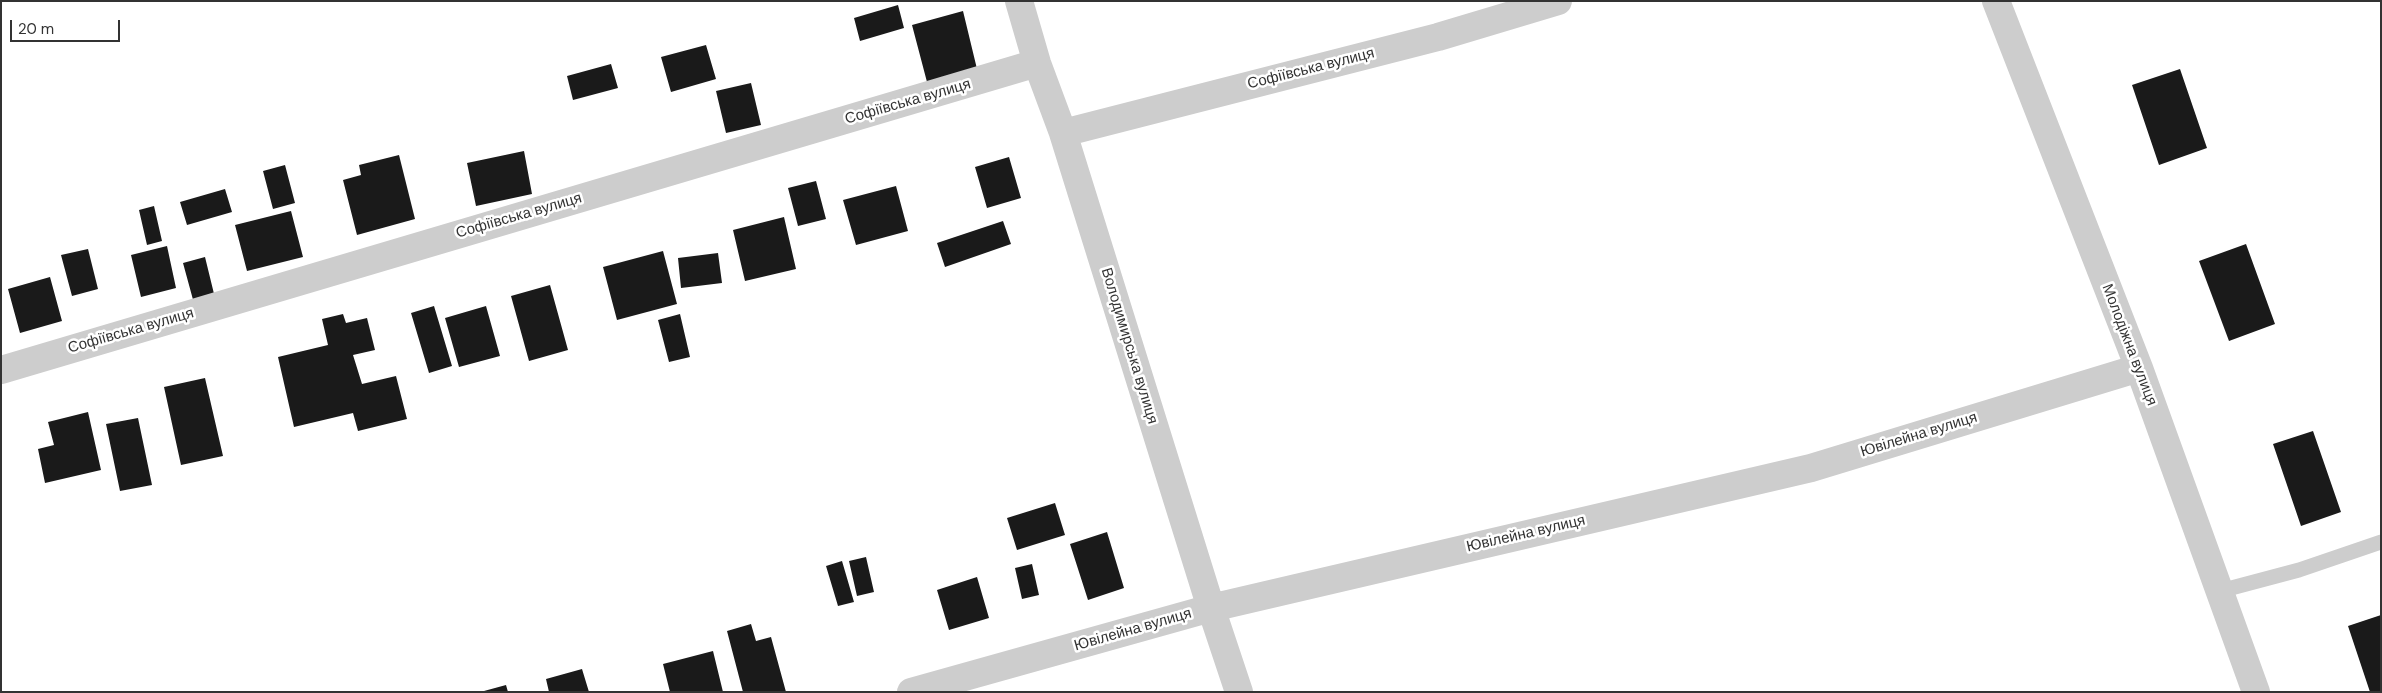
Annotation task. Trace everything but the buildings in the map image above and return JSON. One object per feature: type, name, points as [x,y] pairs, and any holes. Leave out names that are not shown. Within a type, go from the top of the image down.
[{"type":"street","name":"Володимирська вулиця","points":[[1019,1],[1037,63],[1063,133],[1239,692]]},
{"type":"street","name":"Софіївська вулиця","points":[[1063,133],[1438,37],[1558,1]]},
{"type":"street","name":"Молодіжна вулиця","points":[[1996,1],[2139,368],[2256,692]]},
{"type":"street","name":"Софіївська вулиця","points":[[1,370],[1037,63]]},
{"type":"street","name":"Ювілейна вулиця","points":[[911,692],[1211,608],[1811,468],[2139,368]]},
{"type":"lane","points":[[2220,591],[2299,570],[2381,542]]}]
